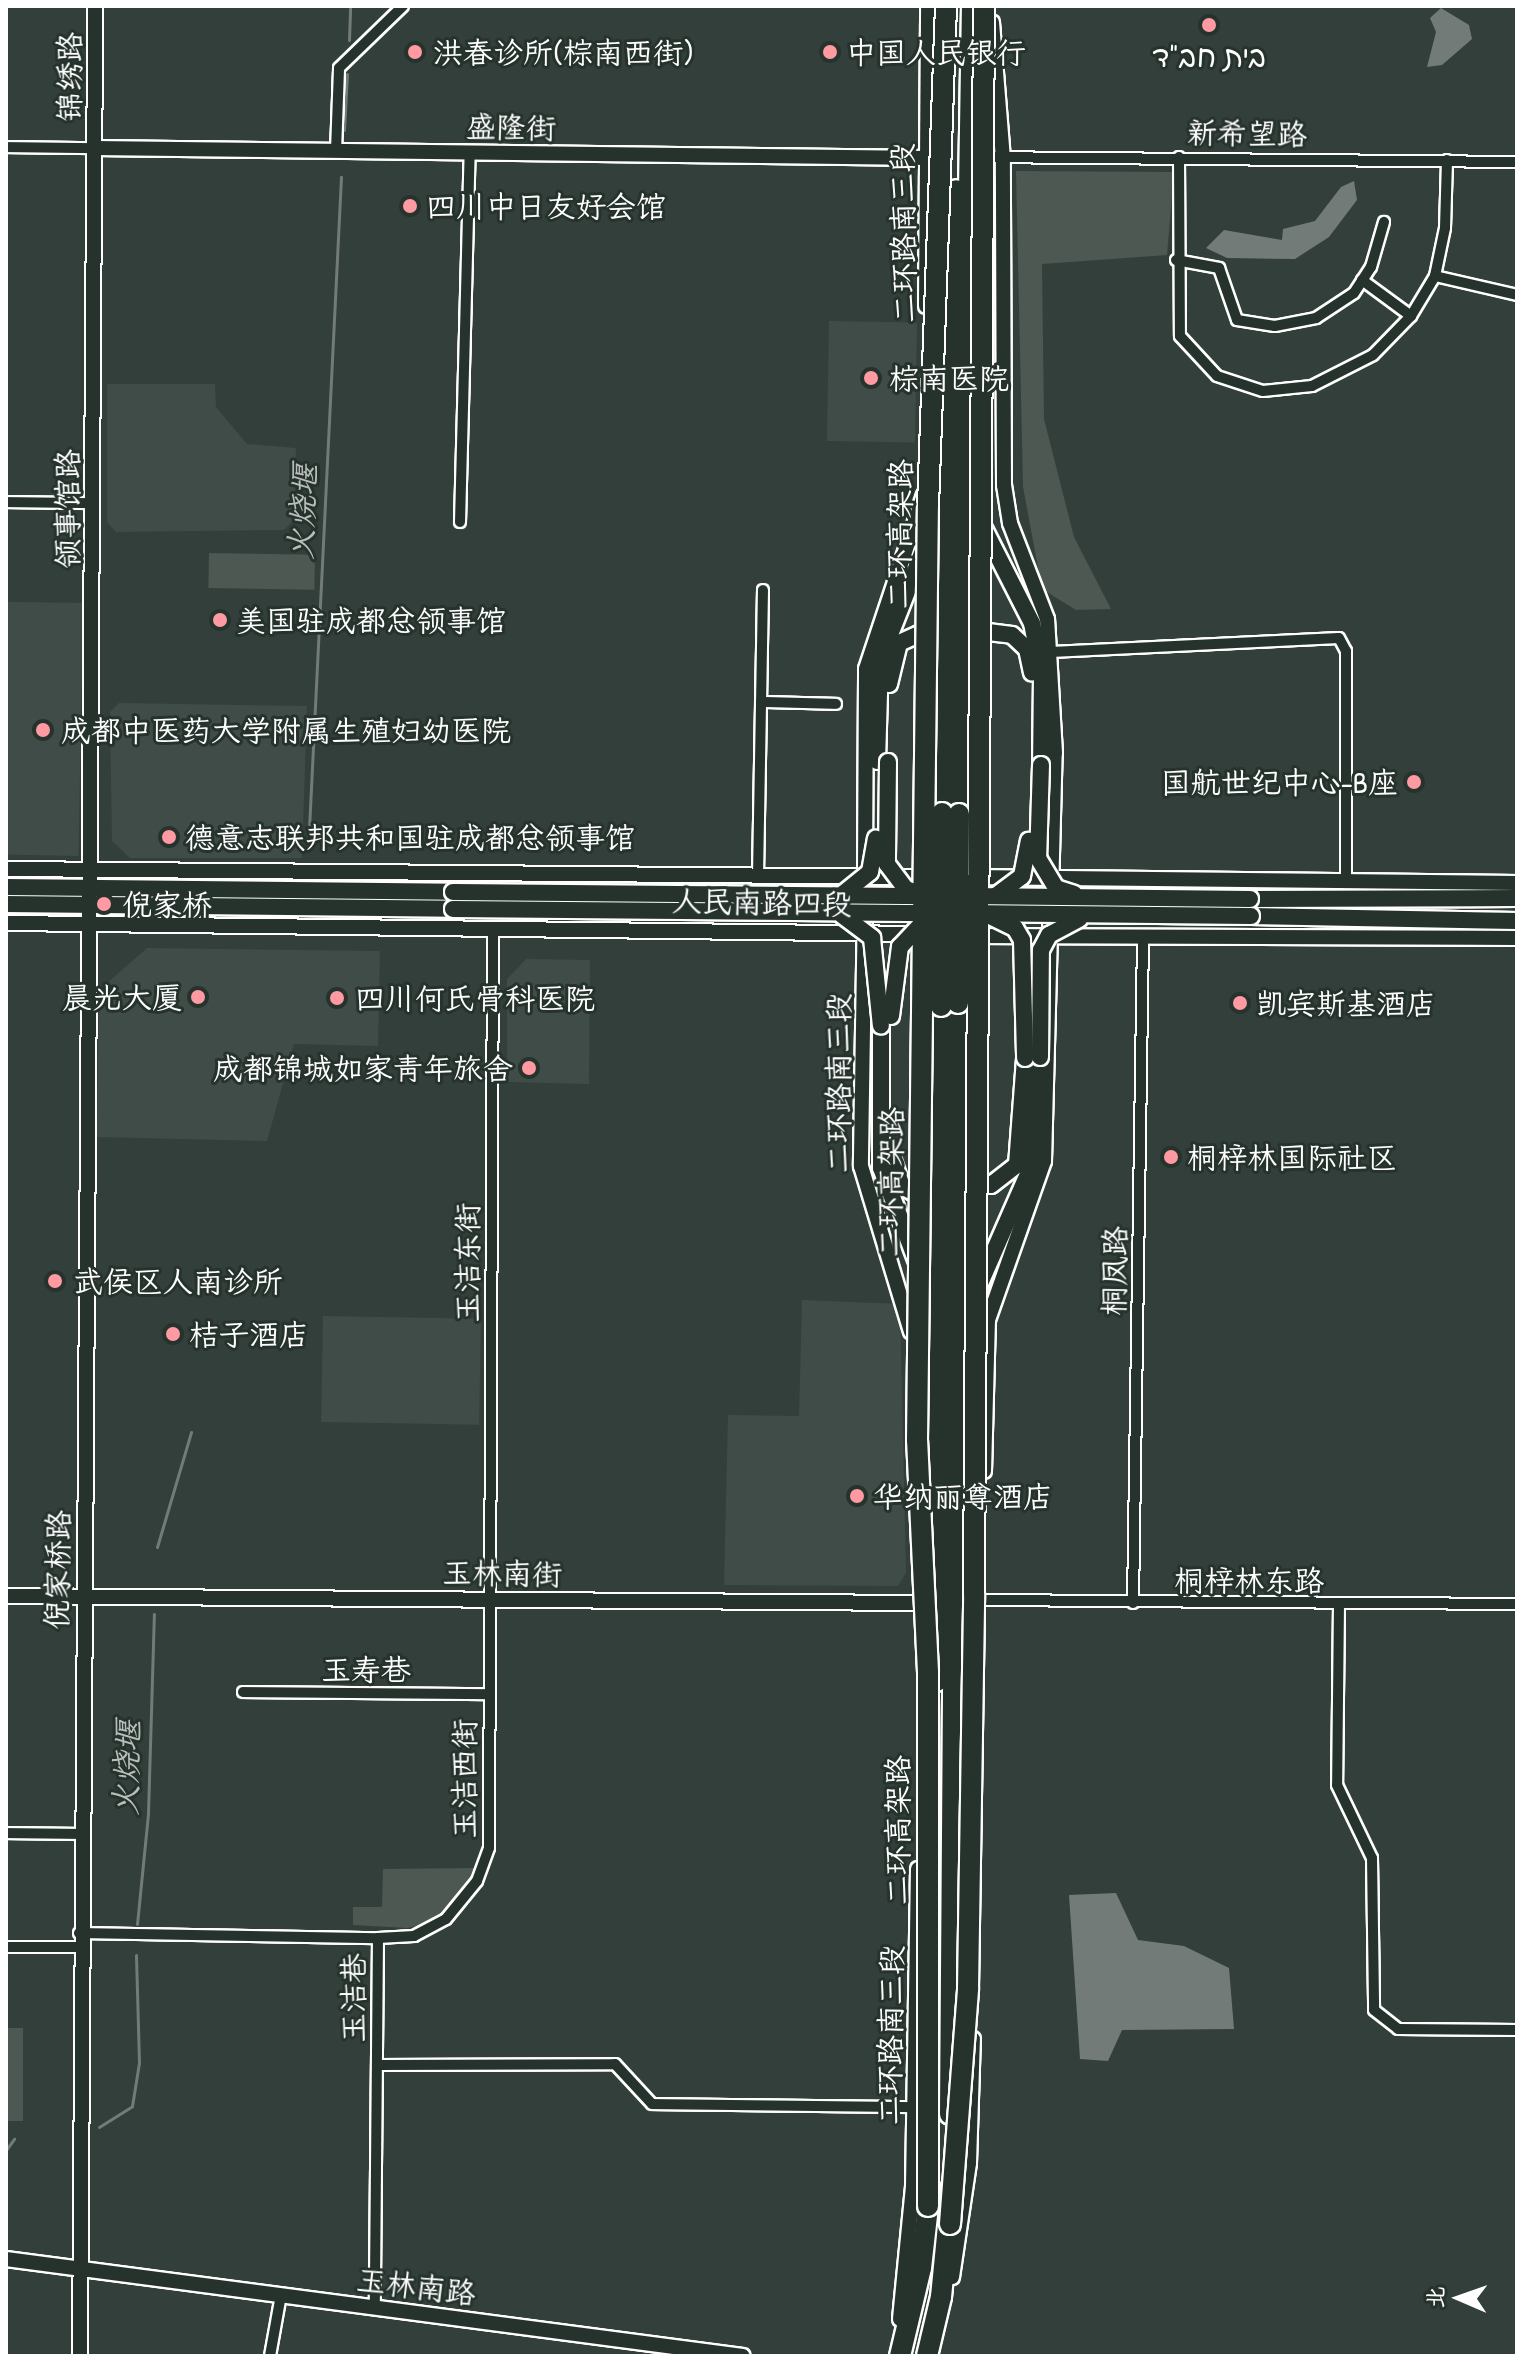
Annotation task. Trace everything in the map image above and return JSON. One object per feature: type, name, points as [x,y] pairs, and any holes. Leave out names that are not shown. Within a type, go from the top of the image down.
[{"type":"highway","name":"二环高架路","points":[[900,2356],[928,2206],[928,1672],[917,1410],[928,506],[946,6]]},
{"type":"highway","points":[[959,6],[962,301]]},
{"type":"highway","points":[[951,814],[963,668],[959,500],[972,6]]},
{"type":"highway","points":[[927,2356],[950,2224],[968,1988],[974,1594],[984,6]]},
{"type":"highway","points":[[928,2206],[937,2074],[945,1657],[955,1367],[949,1152],[951,814],[948,684],[959,500],[947,404],[961,374]]},
{"type":"highway","points":[[903,2299],[923,2207],[931,2056],[930,1444],[936,1312],[949,1152]]},
{"type":"highway","points":[[936,2356],[956,2118],[965,1419],[955,1367]]},
{"type":"highway","points":[[934,1398],[940,1433],[945,1657],[950,2224]]},
{"type":"main road","name":"锦绣路","points":[[94,148],[95,6]]},
{"type":"main road","name":"二环路南三段","points":[[893,2356],[903,2299],[916,2107],[921,1603],[913,1489],[911,1329],[861,1166],[866,669],[939,447],[947,404],[926,309],[928,6]]},
{"type":"main road","points":[[961,374],[976,302],[976,157],[984,6]]},
{"type":"main road","points":[[990,896],[1014,886],[1028,861],[1039,651],[1047,619],[1010,523],[1004,485],[1003,159],[991,6]]},
{"type":"main road","name":"盛隆街","points":[[94,148],[927,158]]},
{"type":"main road","name":"领事馆路","points":[[91,870],[94,148]]},
{"type":"main road","points":[[927,158],[950,205],[947,404]]},
{"type":"main road","points":[[961,374],[1001,284]]},
{"type":"main road","points":[[946,336],[961,374]]},
{"type":"main road","points":[[936,1312],[881,1168],[878,962],[861,924],[837,904],[858,886],[874,862],[880,660],[889,626],[959,500],[1016,581],[1039,651],[1053,878],[1053,939],[1044,1161],[1004,1264],[988,1320],[970,2148],[936,2356]]},
{"type":"main road","points":[[963,668],[988,632],[1012,635],[1039,651]]},
{"type":"main road","points":[[934,896],[906,889],[887,864],[890,678],[899,643],[919,634],[938,642],[948,684]]},
{"type":"main road","points":[[1039,651],[1038,858],[1056,888],[1095,906]]},
{"type":"main road","name":"人民南路四段","points":[[6,869],[1517,883]]},
{"type":"main road","name":"倪家桥路","points":[[80,2356],[79,1940],[91,870]]},
{"type":"main road","name":"人民南路四段","points":[[6,887],[90,897]]},
{"type":"main road","name":"人民南路四段","points":[[837,904],[934,896],[990,896],[1251,916],[1517,921]]},
{"type":"main road","name":"人民南路四段","points":[[6,904],[90,897],[453,900],[837,904],[933,913],[984,914],[1250,899],[1517,898]]},
{"type":"main road","points":[[955,1367],[982,1276],[1021,1197],[1028,1146],[1041,950],[1062,926],[1095,906]]},
{"type":"main road","points":[[933,913],[906,935],[892,972],[887,1128],[891,1166],[913,1192],[935,1179],[949,1152],[975,1183],[991,1185],[1005,1180],[1028,1146],[1022,940],[1015,928],[984,914]]},
{"type":"main road","name":"人民南路四段","points":[[6,923],[865,931],[1053,939],[1517,938]]},
{"type":"main road","points":[[982,1276],[1004,1264]]},
{"type":"main road","points":[[913,1489],[930,1444]]},
{"type":"main road","points":[[964,1481],[983,1535]]},
{"type":"main road","name":"玉林南街","points":[[6,1596],[921,1603]]},
{"type":"main road","points":[[961,1839],[976,1768]]},
{"type":"main road","name":"玉林南路","points":[[6,2259],[81,2272],[743,2356]]},
{"type":"street","points":[[336,151],[339,68],[403,6]]},
{"type":"street","points":[[6,147],[94,148]]},
{"type":"street","points":[[460,522],[470,152]]},
{"type":"street","name":"新希望路","points":[[976,157],[1517,162]]},
{"type":"street","points":[[1179,157],[1176,260],[1180,336],[1217,376],[1263,391],[1312,386],[1373,355],[1411,316],[1435,276],[1445,228],[1447,160]]},
{"type":"street","points":[[1176,260],[1219,268],[1237,320],[1275,326],[1316,318],[1362,280],[1384,222]]},
{"type":"street","points":[[1435,276],[1517,295]]},
{"type":"street","points":[[1362,280],[1411,316]]},
{"type":"street","points":[[6,502],[94,503]]},
{"type":"street","points":[[758,876],[763,590]]},
{"type":"street","points":[[1039,651],[1339,638],[1346,651],[1346,881]]},
{"type":"street","points":[[761,702],[836,704]]},
{"type":"street","name":"玉洁东街","points":[[489,1599],[493,927]]},
{"type":"street","name":"桐凤路","points":[[1133,1603],[1143,939]]},
{"type":"street","name":"玉洁西街","points":[[378,1938],[414,1936],[446,1919],[486,1864],[489,1599]]},
{"type":"street","name":"桐梓林东路","points":[[982,1600],[1517,1604]]},
{"type":"street","points":[[1339,1604],[1337,1785],[1372,1858],[1374,2010],[1398,2029],[1517,2030]]},
{"type":"street","name":"玉寿巷","points":[[243,1692],[489,1694]]},
{"type":"street","points":[[6,1833],[80,1834]]},
{"type":"street","name":"玉洁巷","points":[[6,1947],[79,1940],[378,1938],[375,2307]]},
{"type":"street","points":[[377,2065],[615,2064],[652,2104],[916,2107]]},
{"type":"street","points":[[270,2356],[281,2295]]},
{"type":"shaded area","points":[[1441,8],[1469,25],[1472,39],[1442,65],[1427,67],[1436,32],[1430,18]]},
{"type":"shaded area","points":[[1016,171],[1174,172],[1167,255],[1042,264],[1044,419],[1074,537],[1111,609],[1076,610],[1042,589],[1023,487]]},
{"type":"shaded area","points":[[1354,181],[1357,200],[1329,237],[1295,259],[1227,258],[1206,248],[1224,230],[1282,240],[1283,229],[1315,221],[1341,187]]},
{"type":"shaded area","name":"棕南医院","points":[[829,321],[917,323],[915,443],[827,441]]},
{"type":"shaded area","points":[[107,384],[215,384],[216,407],[247,444],[296,448],[294,520],[284,530],[116,532],[107,522]]},
{"type":"shaded area","points":[[209,553],[315,555],[314,590],[208,588]]},
{"type":"shaded area","name":"成都中医药大学附属生殖妇幼医院","points":[[6,602],[83,603],[79,856],[6,855]]},
{"type":"shaded area","points":[[119,703],[307,706],[302,858],[130,858],[112,841],[110,712]]},
{"type":"shaded area","points":[[147,948],[380,951],[378,1046],[294,1044],[267,1141],[97,1137],[99,990]]},
{"type":"shaded area","points":[[526,959],[590,960],[589,1084],[507,1082],[507,979]]},
{"type":"shaded area","points":[[802,1300],[900,1304],[906,1573],[898,1586],[724,1585],[728,1415],[799,1416]]},
{"type":"shaded area","points":[[323,1316],[481,1319],[479,1425],[321,1422]]},
{"type":"shaded area","points":[[476,1868],[460,1899],[434,1922],[407,1928],[353,1925],[353,1907],[382,1907],[383,1869]]},
{"type":"shaded area","points":[[1116,1893],[1138,1940],[1184,1946],[1229,1968],[1234,2029],[1122,2030],[1108,2061],[1080,2059],[1069,1895]]},
{"type":"shaded area","points":[[6,2028],[23,2028],[23,2121],[6,2121]]},
{"type":"waterway","name":"火烧堰","points":[[349,40],[350,6]]},
{"type":"waterway","name":"火烧堰","points":[[344,130],[347,74]]},
{"type":"waterway","name":"火烧堰","points":[[308,849],[341,177]]},
{"type":"waterway","name":"火烧堰","points":[[157,1547],[191,1432]]},
{"type":"waterway","name":"火烧堰","points":[[137,1924],[148,1813],[154,1614]]},
{"type":"waterway","name":"火烧堰","points":[[99,2127],[132,2106],[139,2063],[136,1955]]},
{"type":"waterway","name":"火烧堰","points":[[6,2150],[14,2139]]},
{"type":"place","name":"בית חב\"ד","points":[[1209,25]]},
{"type":"place","name":"洪春诊所(棕南西街)","points":[[415,52]]},
{"type":"place","name":"中国人民银行","points":[[830,52]]},
{"type":"place","name":"四川中日友好会馆","points":[[410,206]]},
{"type":"place","name":"棕南医院","points":[[871,378]]},
{"type":"place","name":"美国驻成都总领事馆","points":[[220,620]]},
{"type":"place","name":"成都中医药大学附属生殖妇幼医院","points":[[43,730]]},
{"type":"place","name":"国航世纪中心-B座","points":[[1414,782]]},
{"type":"place","name":"德意志联邦共和国驻成都总领事馆","points":[[169,837]]},
{"type":"place","name":"倪家桥","points":[[104,904]]},
{"type":"place","name":"晨光大厦","points":[[198,997]]},
{"type":"place","name":"四川何氏骨科医院","points":[[337,998]]},
{"type":"place","name":"凯宾斯基酒店","points":[[1240,1003]]},
{"type":"place","name":"成都锦城如家青年旅舍","points":[[529,1068]]},
{"type":"place","name":"桐梓林国际社区","points":[[1171,1157]]},
{"type":"place","name":"武侯区人南诊所","points":[[55,1281]]},
{"type":"place","name":"桔子酒店","points":[[173,1334]]},
{"type":"place","name":"华纳丽尊酒店","points":[[857,1496]]}]
